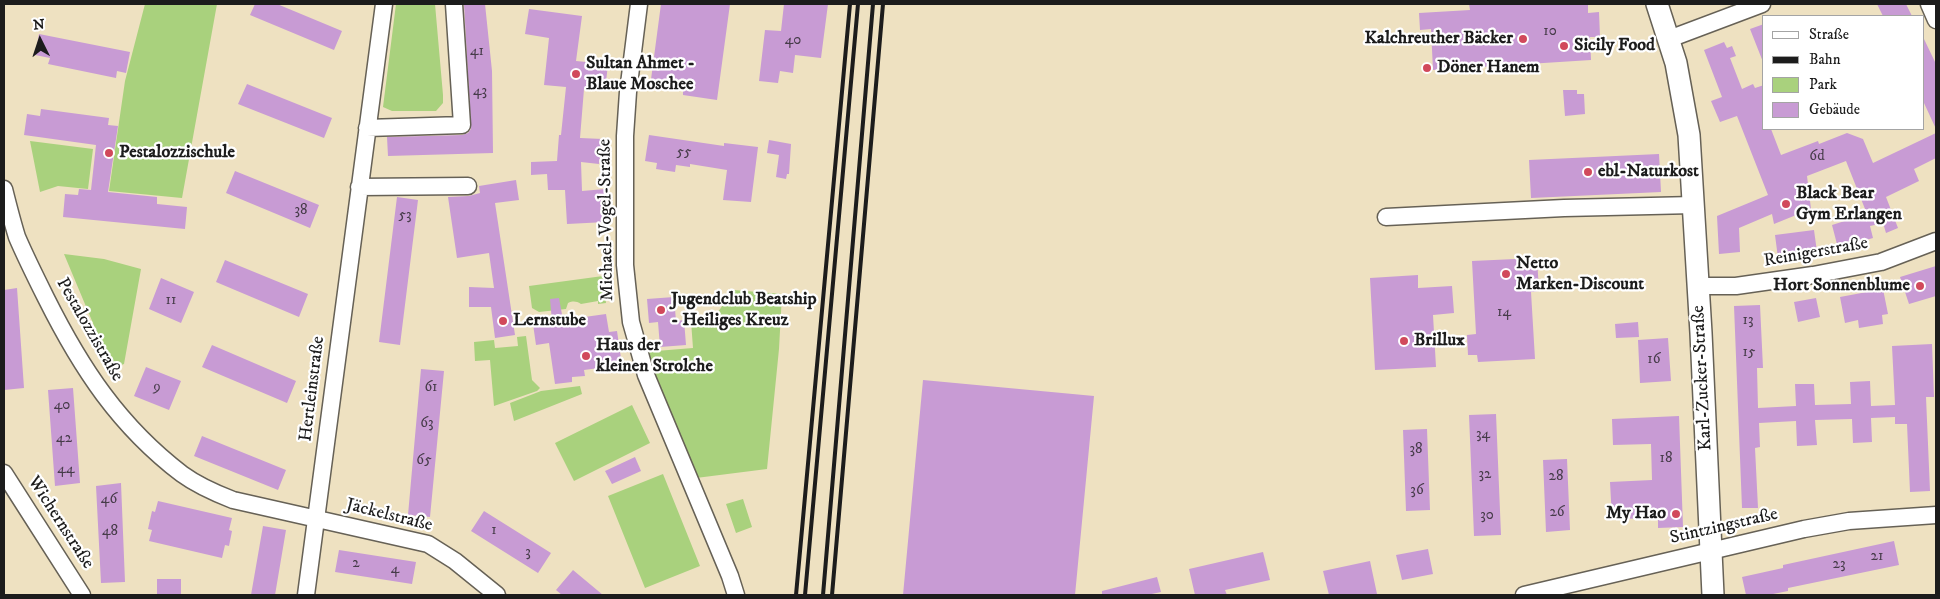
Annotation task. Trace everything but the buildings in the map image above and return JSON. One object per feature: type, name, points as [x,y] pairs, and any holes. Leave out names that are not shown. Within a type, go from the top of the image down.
[{"type":"street","name":"Hertleinstraße","points":[[306,595],[384,4]]},
{"type":"street","points":[[367,128],[462,126],[454,4]]},
{"type":"street","name":"Michael-Vogel-Straße","points":[[639,4],[628,92],[625,136],[625,264],[631,322],[646,375],[730,576],[736,595]]},
{"type":"street","name":"Karl-Zucker-Straße","points":[[1657,4],[1676,62],[1689,135],[1699,286],[1713,595]]},
{"type":"street","points":[[1669,39],[1762,4]]},
{"type":"street","points":[[1929,4],[1936,20]]},
{"type":"street","points":[[359,187],[468,186]]},
{"type":"street","name":"Pestalozzistraße","points":[[4,189],[17,235],[65,335],[83,367],[107,401],[130,427],[183,475],[210,490],[240,502],[316,519]]},
{"type":"street","points":[[1386,217],[1564,208],[1694,205]]},
{"type":"street","name":"Reinigerstraße","points":[[1699,286],[1736,286],[1813,275],[1881,262],[1936,241]]},
{"type":"street","name":"Wichernstraße","points":[[4,473],[82,595]]},
{"type":"street","name":"Stintzingstraße","points":[[1524,595],[1804,529],[1849,521],[1936,515]]},
{"type":"street","name":"Jäckelstraße","points":[[316,519],[428,544],[455,561],[497,595]]},
{"type":"green space","points":[[145,4],[217,4],[182,198],[109,191],[125,81]]},
{"type":"green space","points":[[396,4],[435,4],[443,95],[443,103],[436,111],[392,111],[383,107]]},
{"type":"green space","points":[[30,141],[93,149],[88,189],[58,186],[40,192]]},
{"type":"green space","points":[[64,254],[104,259],[141,269],[124,364],[115,367],[108,359]]},
{"type":"green space","points":[[603,276],[606,303],[598,304],[598,301],[581,304],[573,302],[568,303],[566,309],[539,312],[532,308],[529,286]]},
{"type":"green space","points":[[734,290],[782,294],[779,349],[767,469],[696,478],[644,352],[693,348],[691,321],[712,320]]},
{"type":"green space","points":[[526,336],[532,380],[540,388],[537,391],[494,406],[490,360],[475,361],[474,342],[494,340],[495,348],[518,346],[517,337]]},
{"type":"green space","points":[[580,386],[582,394],[514,421],[510,403],[541,391]]},
{"type":"green space","points":[[632,405],[650,443],[574,481],[555,443]]},
{"type":"green space","points":[[663,474],[700,566],[645,588],[608,496]]},
{"type":"green space","points":[[743,499],[752,527],[736,533],[726,504]]},
{"type":"railway","points":[[796,595],[850,4]]},
{"type":"railway","points":[[805,595],[858,4]]},
{"type":"railway","points":[[823,595],[873,4]]},
{"type":"railway","points":[[832,595],[883,4]]},
{"type":"place","name":"Kalchreuther Bäcker","points":[[1523,39]]},
{"type":"place","name":"Sicily Food","points":[[1564,46]]},
{"type":"place","name":"Döner Hanem","points":[[1427,68]]},
{"type":"place","name":"Sultan Ahmet - Blaue Moschee","points":[[576,74]]},
{"type":"place","name":"Pestalozzischule","points":[[109,153]]},
{"type":"place","name":"ebl-Naturkost","points":[[1588,172]]},
{"type":"place","name":"Black Bear Gym Erlangen","points":[[1786,204]]},
{"type":"place","name":"Netto Marken-Discount","points":[[1506,274]]},
{"type":"place","name":"Hort Sonnenblume","points":[[1920,286]]},
{"type":"place","name":"Jugendclub Beatship - Heiliges Kreuz","points":[[661,310]]},
{"type":"place","name":"Lernstube","points":[[503,321]]},
{"type":"place","name":"Brillux","points":[[1404,341]]},
{"type":"place","name":"Haus der kleinen Strolche","points":[[586,356]]},
{"type":"place","name":"My Hao","points":[[1676,514]]}]
